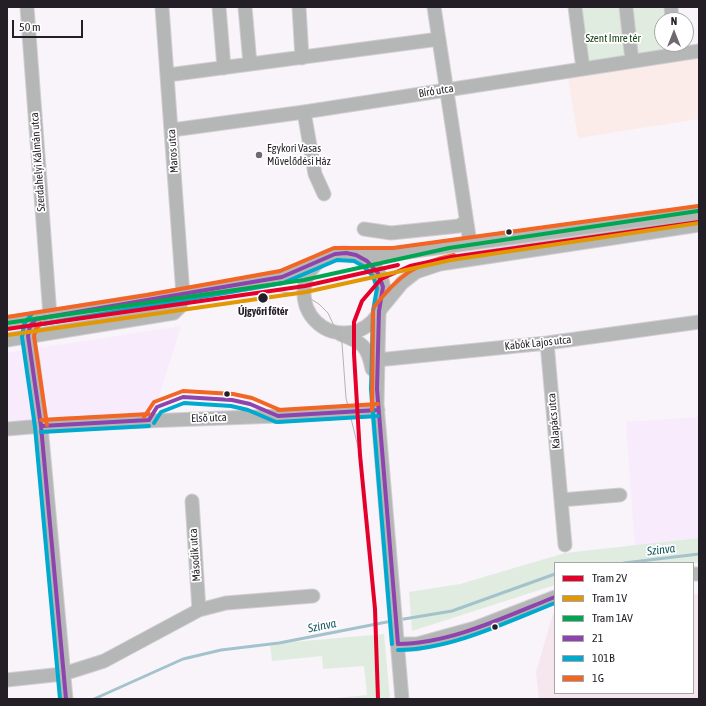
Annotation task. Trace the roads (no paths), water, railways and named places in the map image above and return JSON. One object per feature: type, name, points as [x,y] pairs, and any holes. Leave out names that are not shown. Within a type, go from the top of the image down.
[{"type":"street","name":"Szerdahelyi Kálmán utca","points":[[27,7],[50,316]]},
{"type":"street","name":"Maros utca","points":[[162,7],[183,294]]},
{"type":"street","points":[[219,7],[224,68]]},
{"type":"street","points":[[245,7],[250,64]]},
{"type":"street","points":[[299,7],[302,58]]},
{"type":"street","points":[[434,7],[468,240]]},
{"type":"street","points":[[575,7],[583,69]]},
{"type":"street","points":[[626,7],[632,61]]},
{"type":"street","points":[[168,75],[439,39]]},
{"type":"street","name":"Bíró utca","points":[[172,130],[304,112],[583,69],[632,61],[666,52]]},
{"type":"street","points":[[304,112],[315,174],[324,194]]},
{"type":"street","points":[[7,323],[282,277],[317,263],[325,257],[335,254],[393,254],[468,240],[699,212]]},
{"type":"street","points":[[364,229],[391,233],[460,226],[466,221]]},
{"type":"street","points":[[332,331],[346,332],[360,329],[374,319],[402,283],[416,272],[440,264],[699,225]]},
{"type":"street","points":[[356,255],[367,261],[381,279],[383,295],[379,311],[376,389],[396,606],[402,699]]},
{"type":"street","points":[[317,263],[310,272],[305,286],[305,302],[313,319],[321,326],[355,339],[366,348],[376,389]]},
{"type":"street","points":[[20,340],[174,313],[180,307],[183,294]]},
{"type":"street","points":[[20,340],[36,319]]},
{"type":"street","name":"Kabók Lajos utca","points":[[377,360],[547,343],[699,322]]},
{"type":"street","points":[[20,340],[33,362],[41,426],[66,697]]},
{"type":"street","name":"Kalapács utca","points":[[547,343],[565,545]]},
{"type":"street","name":"Első utca","points":[[7,429],[65,424],[278,416],[378,410]]},
{"type":"street","points":[[561,500],[620,495]]},
{"type":"street","name":"Második utca","points":[[192,501],[199,610]]},
{"type":"street","points":[[7,680],[63,674],[104,661],[199,610],[226,603],[313,596]]},
{"type":"street","points":[[398,644],[417,644],[475,628],[554,597]]},
{"type":"waterway","name":"Szinva","points":[[632,562],[699,554]]},
{"type":"waterway","name":"Szinva","points":[[398,620],[452,611],[554,574]]},
{"type":"waterway","name":"Szinva","points":[[94,699],[183,659],[221,650],[279,643],[392,621]]},
{"type":"tram line","name":"1AV","points":[[7,323],[304,280],[449,248],[698,211]]},
{"type":"tram line","name":"2V","points":[[378,699],[375,609],[360,455],[354,354],[354,322],[362,301],[381,279],[410,266],[452,257],[699,222]]},
{"type":"tram line","name":"1V","points":[[8,335],[306,292],[451,260],[699,223]]},
{"type":"tram line","name":"2V","points":[[7,329],[305,286],[398,265]]},
{"type":"tram line","points":[[262,292],[275,291],[304,295],[319,304],[328,313],[342,343],[346,398],[360,455]]},
{"type":"place","name":"Egykori Vasas Művelődési Ház","points":[[259,155]]},
{"type":"place","name":"Újgyőri főtér","points":[[263,298]]},
{"type":"park label","name":"Szent Imre tér","points":[[613,39]]}]
